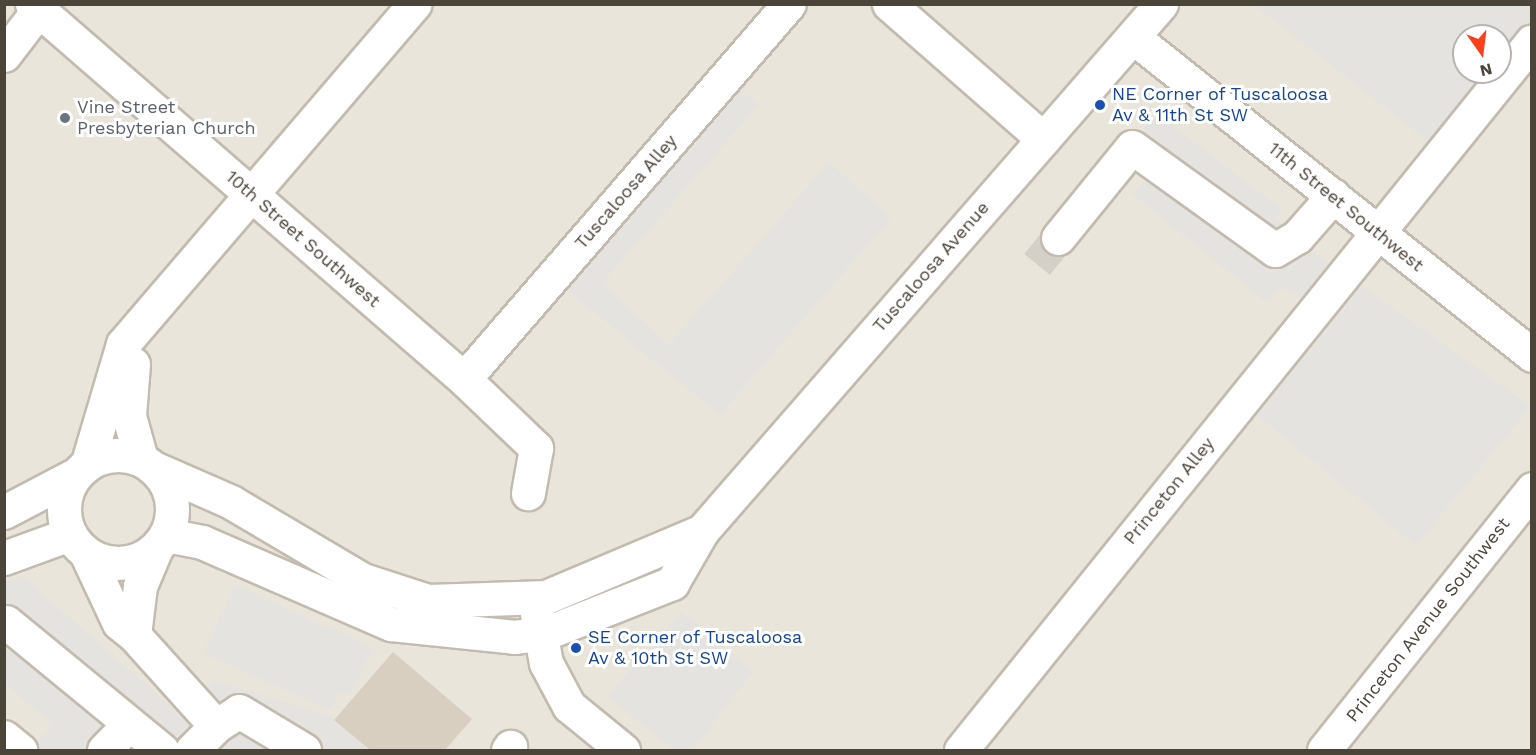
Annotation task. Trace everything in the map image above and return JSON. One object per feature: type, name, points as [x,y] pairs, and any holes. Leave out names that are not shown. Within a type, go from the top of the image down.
[{"type":"street","points":[[216,726],[134,635],[119,623],[63,508],[81,469],[123,344],[135,333],[414,4]]},
{"type":"street","name":"Tuscaloosa Alley","points":[[464,379],[789,4]]},
{"type":"street","points":[[889,4],[1043,139]]},
{"type":"street","name":"Tuscaloosa Avenue","points":[[702,531],[1161,4]]},
{"type":"street","points":[[4,55],[38,7]]},
{"type":"street","name":"10th Street Southwest","points":[[38,7],[464,379],[536,448],[528,493]]},
{"type":"street","name":"11th Street Southwest","points":[[1132,37],[1532,356]]},
{"type":"street","name":"Princeton Alley","points":[[962,750],[1532,41]]},
{"type":"street","points":[[1058,238],[1132,147],[1275,250],[1297,237],[1333,196]]},
{"type":"street","points":[[134,635],[140,585],[160,542],[172,501],[148,464],[128,401],[135,333]]},
{"type":"street","points":[[4,512],[105,455],[148,464],[231,502],[363,580],[428,601],[535,598],[611,572],[702,531]]},
{"type":"street","name":"Princeton Avenue Southwest","points":[[1324,750],[1532,489]]},
{"type":"street","points":[[4,558],[79,544],[122,563],[160,542],[202,542],[391,624],[514,637],[539,634],[672,583],[702,531]]},
{"type":"street","points":[[535,598],[539,634],[546,663],[568,706],[623,750]]},
{"type":"street","points":[[6,622],[162,750]]},
{"type":"street","points":[[192,750],[216,726],[239,711],[304,750]]},
{"type":"street","points":[[104,750],[129,724]]},
{"type":"street","points":[[4,737],[20,750]]},
{"type":"shaded area","points":[[5,5],[1531,5],[1531,750],[5,750]]},
{"type":"shaded area","points":[[1254,5],[1531,5],[1531,27],[1512,50],[1512,24],[1452,24],[1452,84],[1484,84],[1433,145]]},
{"type":"shaded area","points":[[731,82],[759,105],[603,282],[668,345],[829,162],[891,218],[720,415],[558,283]]},
{"type":"shaded area","points":[[1156,113],[1282,209],[1275,218],[1328,264],[1301,298],[1282,288],[1267,303],[1132,194],[1145,180],[1134,172],[1142,131]]},
{"type":"shaded area","points":[[1362,286],[1531,406],[1416,546],[1257,415]]},
{"type":"shaded area","points":[[22,576],[182,716],[213,680],[330,716],[368,750],[30,750],[52,725],[5,684],[5,580]]},
{"type":"shaded area","points":[[235,585],[373,648],[350,695],[339,693],[330,710],[203,653]]},
{"type":"shaded area","points":[[682,612],[754,671],[693,750],[673,750],[607,696]]},
{"type":"building","points":[[393,652],[472,719],[445,750],[370,750],[334,720]]},
{"type":"tunnel","points":[[1037,264],[1058,238]]},
{"type":"place","name":"NE Corner of Tuscaloosa Av & 11th St SW","points":[[1100,105]]},
{"type":"place","name":"Vine Street Presbyterian Church","points":[[65,118]]},
{"type":"place","name":"SE Corner of Tuscaloosa Av & 10th St SW","points":[[576,648]]}]
